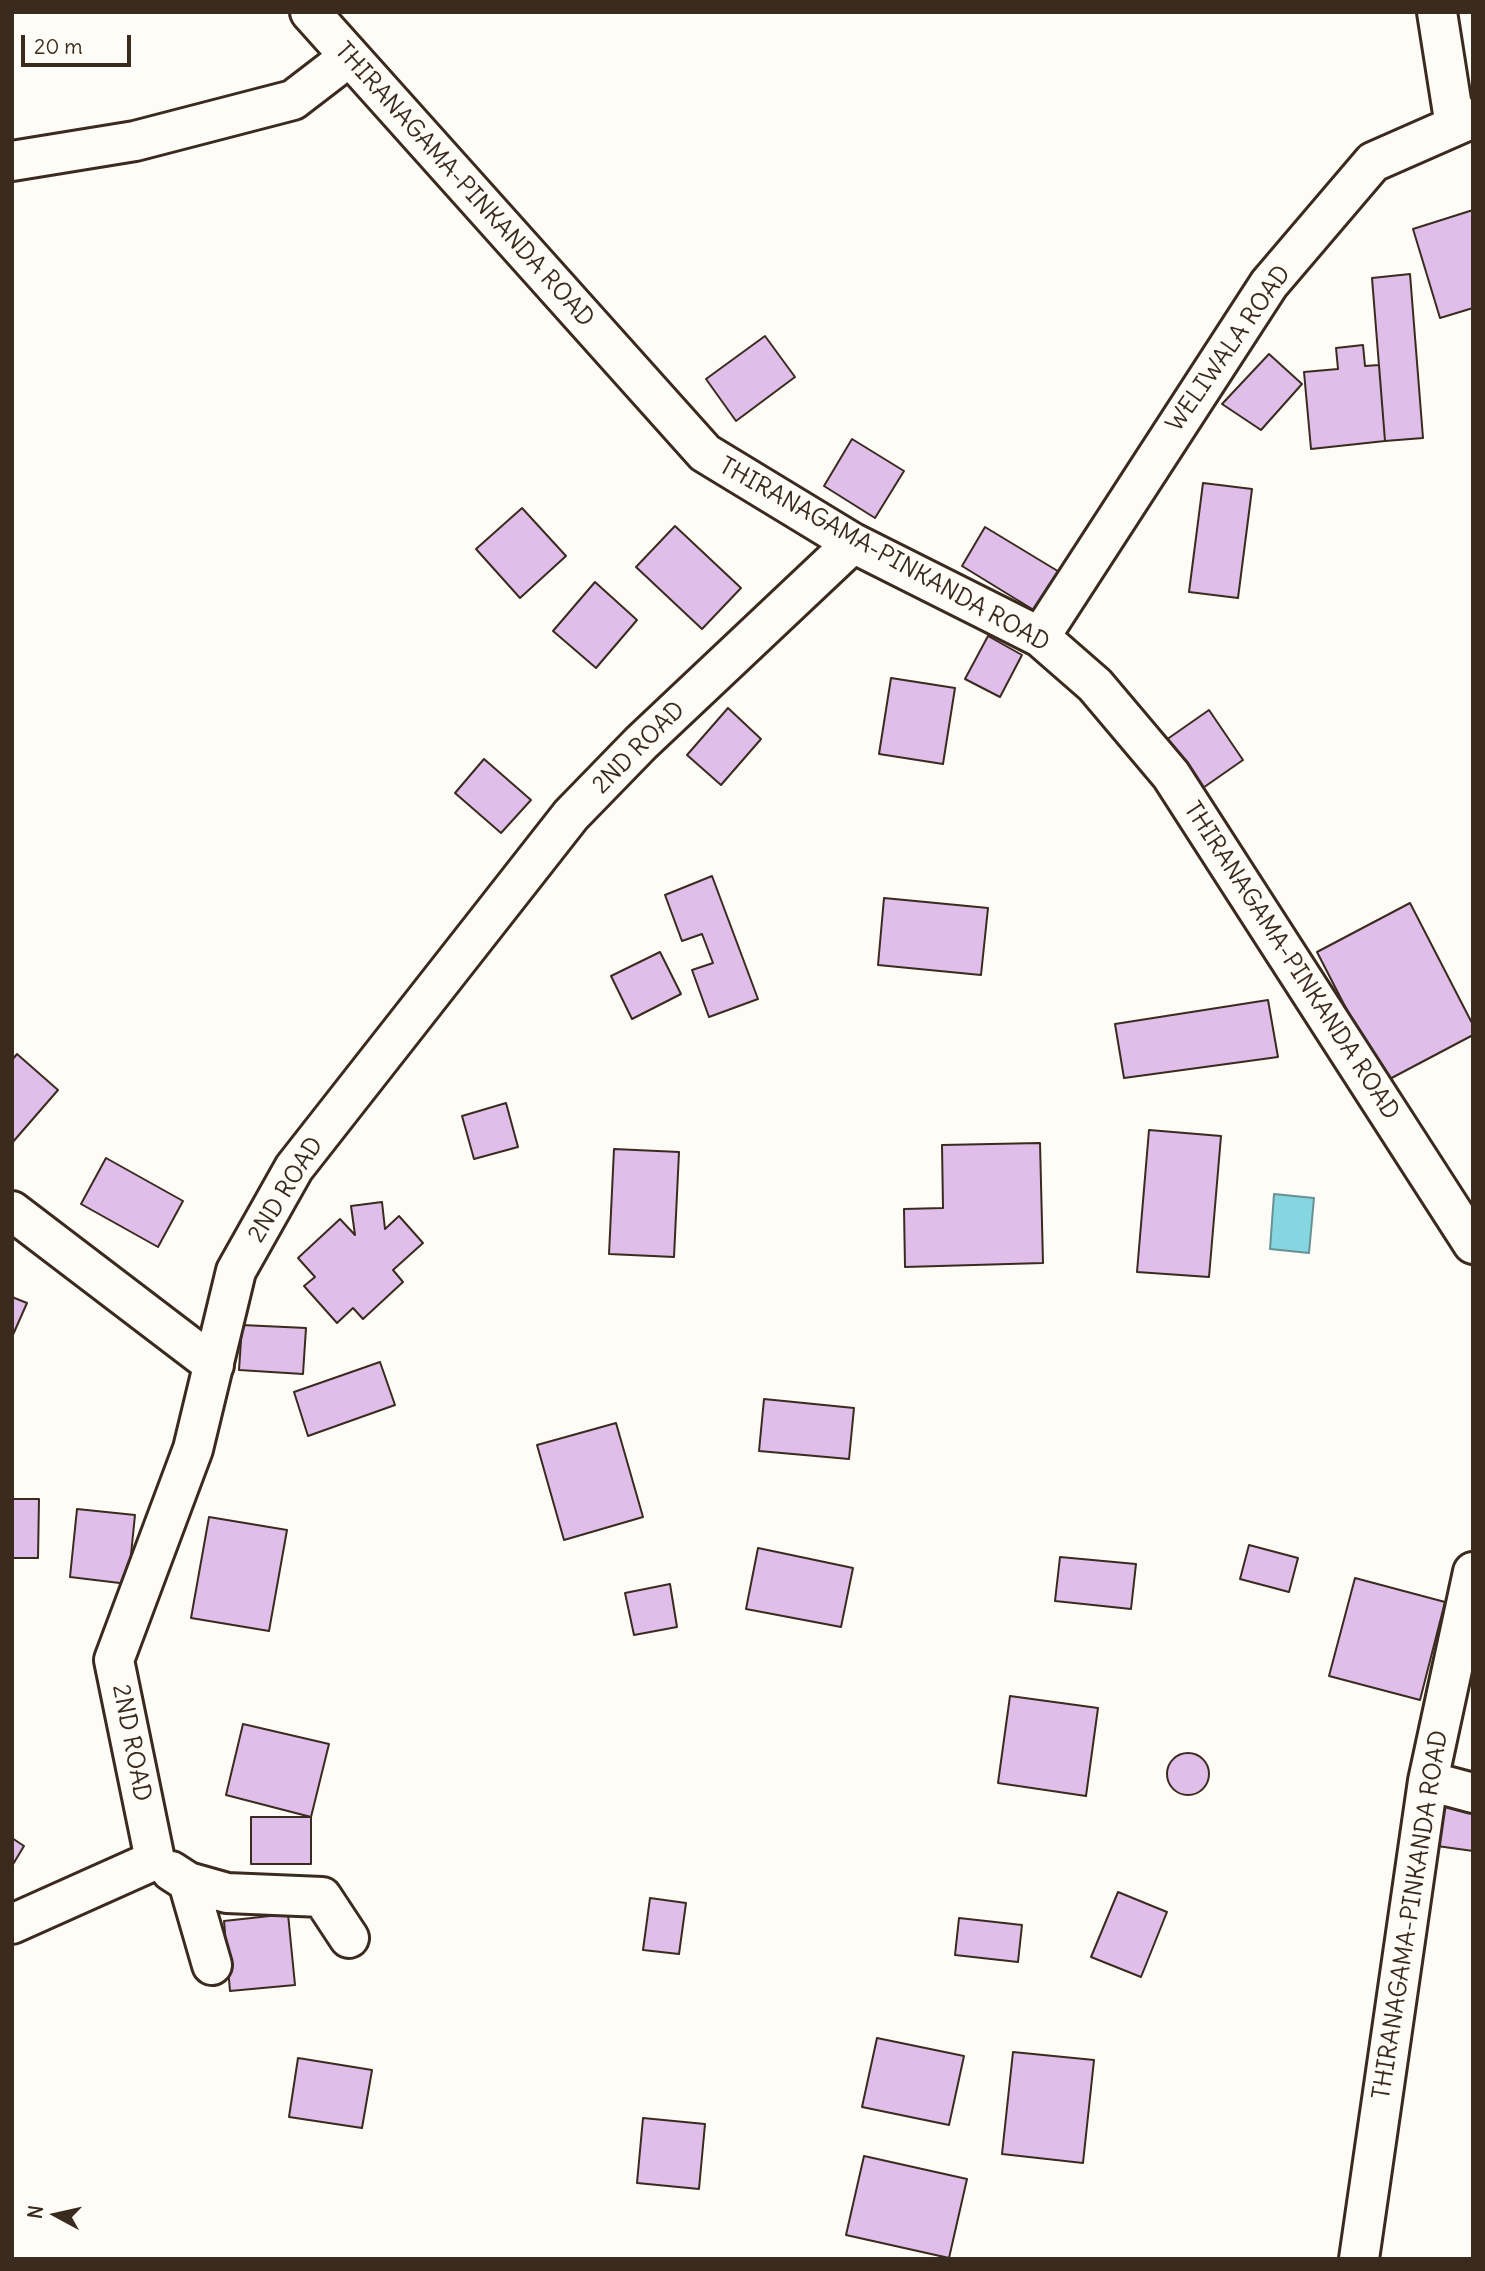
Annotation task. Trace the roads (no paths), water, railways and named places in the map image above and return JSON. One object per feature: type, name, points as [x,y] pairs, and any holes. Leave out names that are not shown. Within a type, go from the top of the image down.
[{"type":"street","name":"THIRANAGAMA-PINKANDA ROAD","points":[[310,12],[705,453],[853,543],[1040,637],[1095,685],[1171,775],[1470,1234]]},
{"type":"street","points":[[1437,12],[1464,122]]},
{"type":"street","points":[[12,161],[135,141],[293,100],[349,57]]},
{"type":"street","name":"WELIWALA ROAD","points":[[1040,637],[1269,284],[1373,162],[1464,122]]},
{"type":"street","name":"2ND ROAD","points":[[155,1860],[114,1660],[193,1449],[236,1271],[294,1168],[571,815],[641,743],[853,543]]},
{"type":"street","points":[[12,1211],[214,1365]]},
{"type":"street","name":"THIRANAGAMA-PINKANDA ROAD","points":[[1359,2259],[1428,1781],[1473,1572]]},
{"type":"street","points":[[1428,1781],[1473,1793]]},
{"type":"street","points":[[12,1924],[155,1860],[188,1882],[227,1893],[322,1897],[349,1938]]},
{"type":"street","points":[[188,1882],[212,1965]]},
{"type":"water","points":[[1274,1194],[1314,1198],[1309,1253],[1270,1249]]}]
